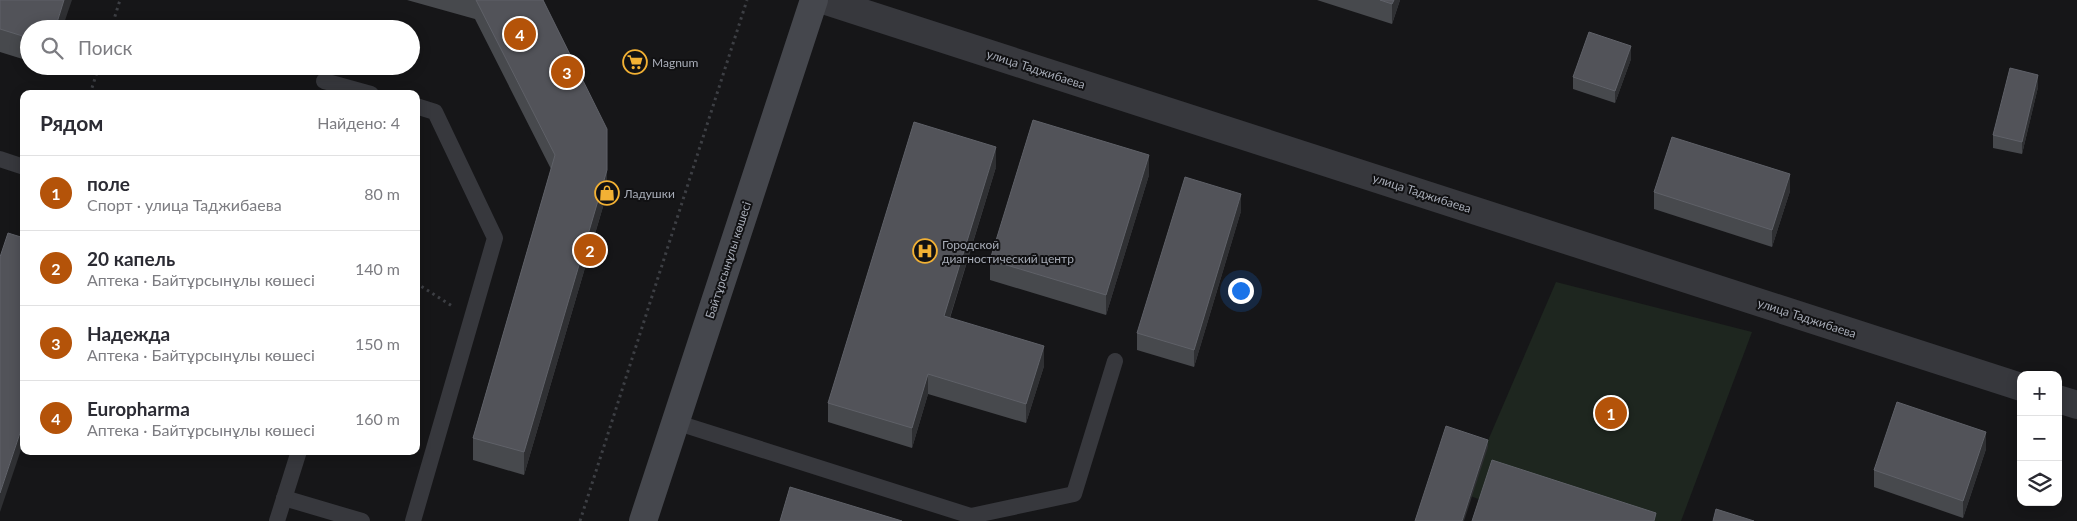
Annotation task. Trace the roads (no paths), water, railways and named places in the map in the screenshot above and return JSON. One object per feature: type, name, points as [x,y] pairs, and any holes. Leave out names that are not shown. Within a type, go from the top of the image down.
[{"type":"main road","name":"Байтұрсынұлы көшесі","points":[[643,521],[814,0]]},
{"type":"street","name":"улица Таджибаева","points":[[823,0],[2017,386]]},
{"type":"street","points":[[2062,400],[2077,405]]},
{"type":"lane","points":[[324,81],[357,90]]},
{"type":"lane","points":[[413,521],[495,238],[435,112],[420,107]]},
{"type":"lane","points":[[0,159],[20,166]]},
{"type":"lane","points":[[675,422],[971,516],[1074,494],[1115,361]]},
{"type":"lane","points":[[277,521],[298,455]]},
{"type":"lane","points":[[284,498],[362,521]]},
{"type":"place","name":"Europharma","points":[[520,34]]},
{"type":"place","name":"Magnum","points":[[635,62]]},
{"type":"place","name":"Надежда","points":[[567,72]]},
{"type":"place","name":"Ладушки","points":[[607,193]]},
{"type":"place","name":"20 капель","points":[[590,250]]},
{"type":"place","name":"Городской диагностический центр","points":[[925,251]]},
{"type":"place","name":"поле","points":[[1611,413]]}]
